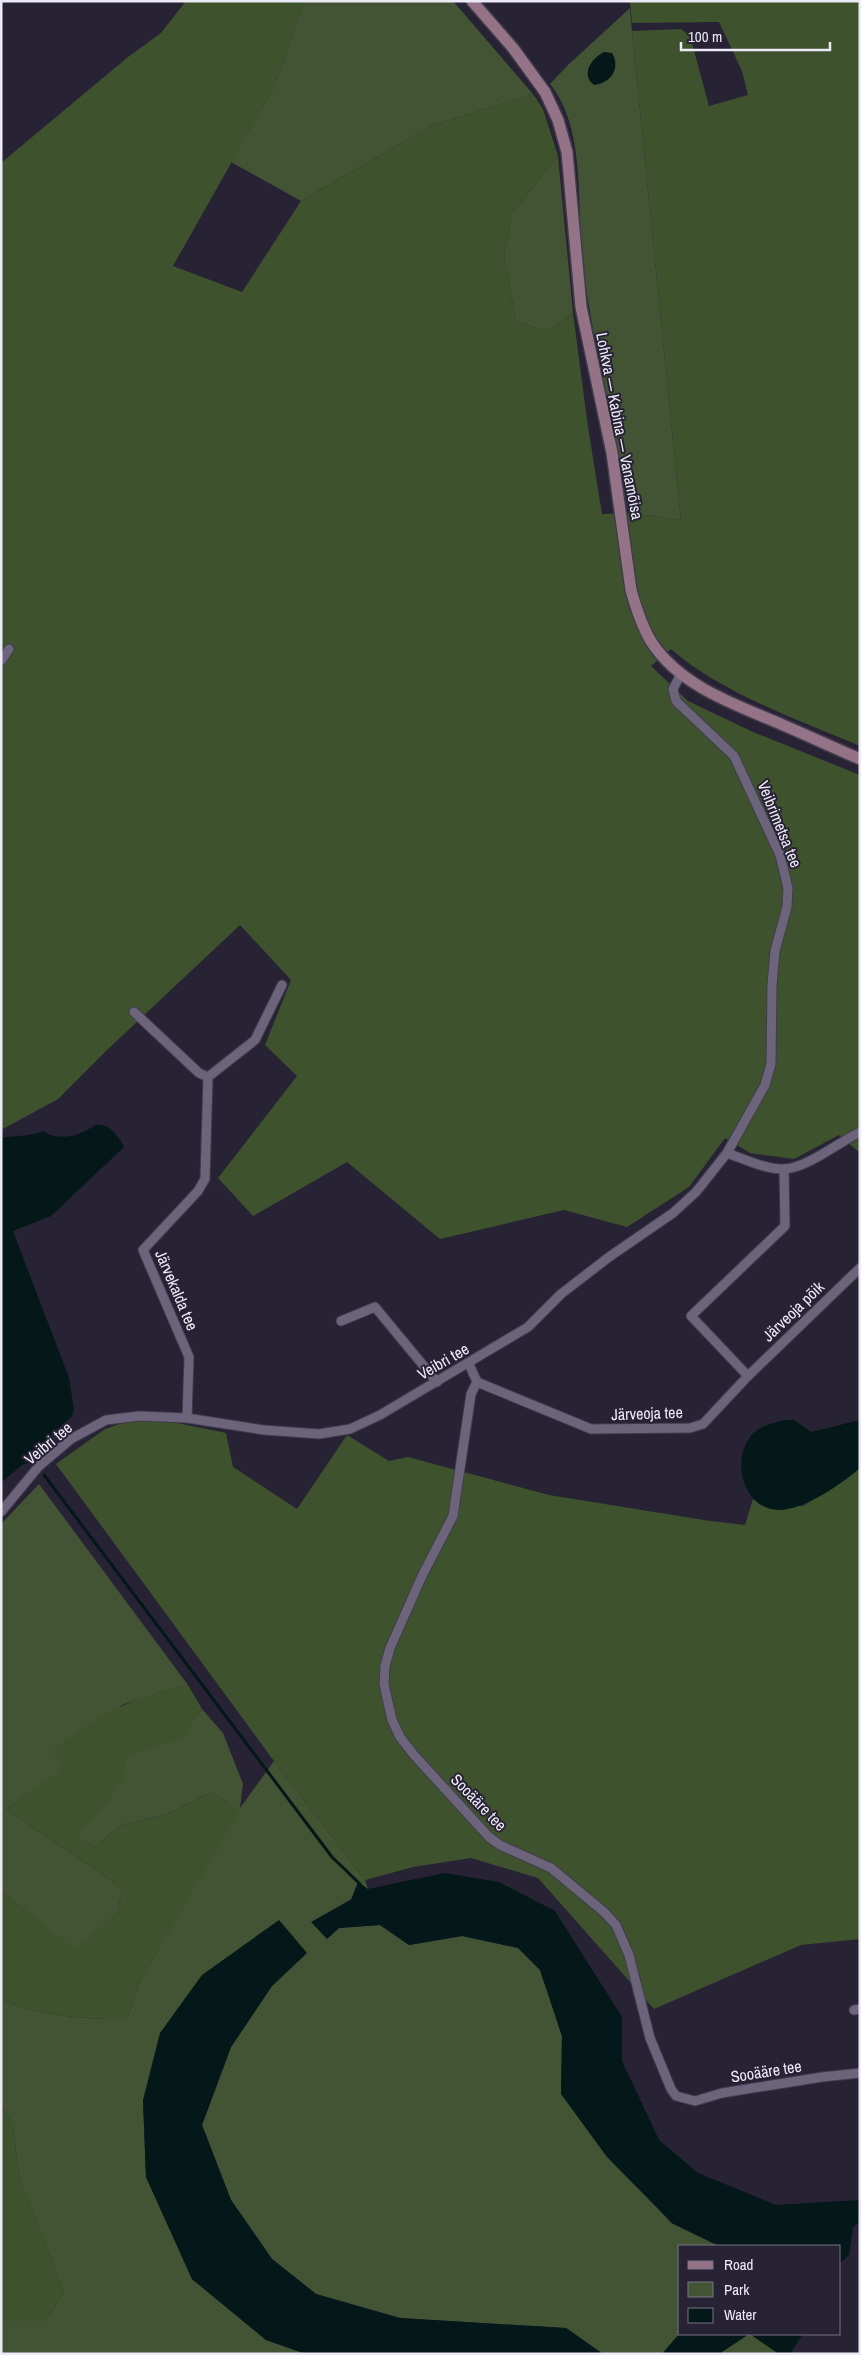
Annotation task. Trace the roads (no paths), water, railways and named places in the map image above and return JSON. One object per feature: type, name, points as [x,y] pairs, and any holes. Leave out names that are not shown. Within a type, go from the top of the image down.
[{"type":"street","name":"Lohkva — Kabina — Vanamõisa","points":[[472,1],[528,67],[545,92],[558,120],[567,152],[581,307],[612,453],[631,590],[637,612],[652,642],[681,674],[698,686],[860,759]]},
{"type":"street","points":[[1,661],[9,649]]},
{"type":"street","name":"Veibrimetsa tee","points":[[681,674],[673,689],[676,701],[734,756],[780,855],[788,888],[787,907],[775,951],[772,985],[771,1064],[765,1086],[728,1153]]},
{"type":"street","points":[[134,1012],[199,1073],[208,1077],[255,1040],[282,985]]},
{"type":"street","name":"Järvekalda tee","points":[[186,1418],[189,1356],[143,1250],[198,1191],[205,1179],[208,1077]]},
{"type":"street","points":[[728,1153],[754,1163],[784,1169],[817,1158],[860,1132]]},
{"type":"street","name":"Veibri tee","points":[[1,1512],[39,1466],[71,1439],[106,1420],[122,1417],[186,1418],[264,1430],[319,1434],[350,1429],[380,1415],[469,1364],[528,1327],[561,1294],[609,1257],[673,1213],[696,1192],[728,1153]]},
{"type":"street","points":[[748,1376],[691,1316],[785,1226],[784,1169]]},
{"type":"street","name":"Järveoja põik","points":[[748,1376],[860,1268]]},
{"type":"street","points":[[341,1321],[375,1306],[437,1382]]},
{"type":"street","points":[[469,1364],[477,1382]]},
{"type":"street","name":"Järveoja tee","points":[[477,1382],[591,1429],[602,1430],[690,1428],[702,1424],[748,1376]]},
{"type":"street","name":"Sooääre tee","points":[[477,1382],[471,1394],[453,1516],[422,1576],[390,1648],[385,1666],[387,1702],[400,1737],[420,1763],[489,1837],[500,1845],[551,1868],[604,1912],[616,1925],[629,1955],[650,2038],[671,2089],[676,2096],[695,2101],[722,2093],[860,2073]]},
{"type":"water","points":[[604,52],[612,53],[615,59],[615,69],[610,78],[594,85],[588,76],[589,67],[595,58]]},
{"type":"water","points":[[95,1125],[109,1128],[124,1147],[51,1216],[13,1231],[69,1378],[74,1409],[72,1416],[45,1441],[31,1462],[22,1465],[1,1483],[1,1138],[43,1131],[63,1137],[76,1135]]},
{"type":"water","points":[[785,1420],[794,1420],[811,1432],[860,1420],[860,1468],[833,1488],[811,1501],[800,1506],[779,1510],[767,1508],[757,1502],[749,1493],[744,1482],[742,1458],[745,1446],[754,1433],[766,1425]]},
{"type":"water","points":[[445,1873],[499,1882],[555,1911],[622,2017],[622,2061],[659,2140],[698,2173],[776,2205],[860,2200],[860,2221],[853,2227],[849,2255],[841,2262],[841,2245],[717,2245],[672,2223],[607,2157],[561,2094],[562,2036],[540,1970],[518,1948],[462,1936],[409,1945],[380,1925],[339,1928],[327,1939],[311,1922],[351,1900],[358,1882],[368,1889]]},
{"type":"water","points":[[279,1920],[307,1953],[272,1986],[231,2047],[202,2125],[231,2200],[272,2259],[316,2294],[400,2318],[566,2328],[603,2354],[306,2354],[266,2340],[192,2279],[146,2177],[143,2100],[160,2033],[202,1975]]},
{"type":"water","points":[[678,2335],[748,2335],[719,2354],[662,2354]]},
{"type":"water","points":[[751,2335],[802,2335],[790,2354],[779,2354]]},
{"type":"waterway","points":[[44,1475],[332,1857],[360,1884]]}]
